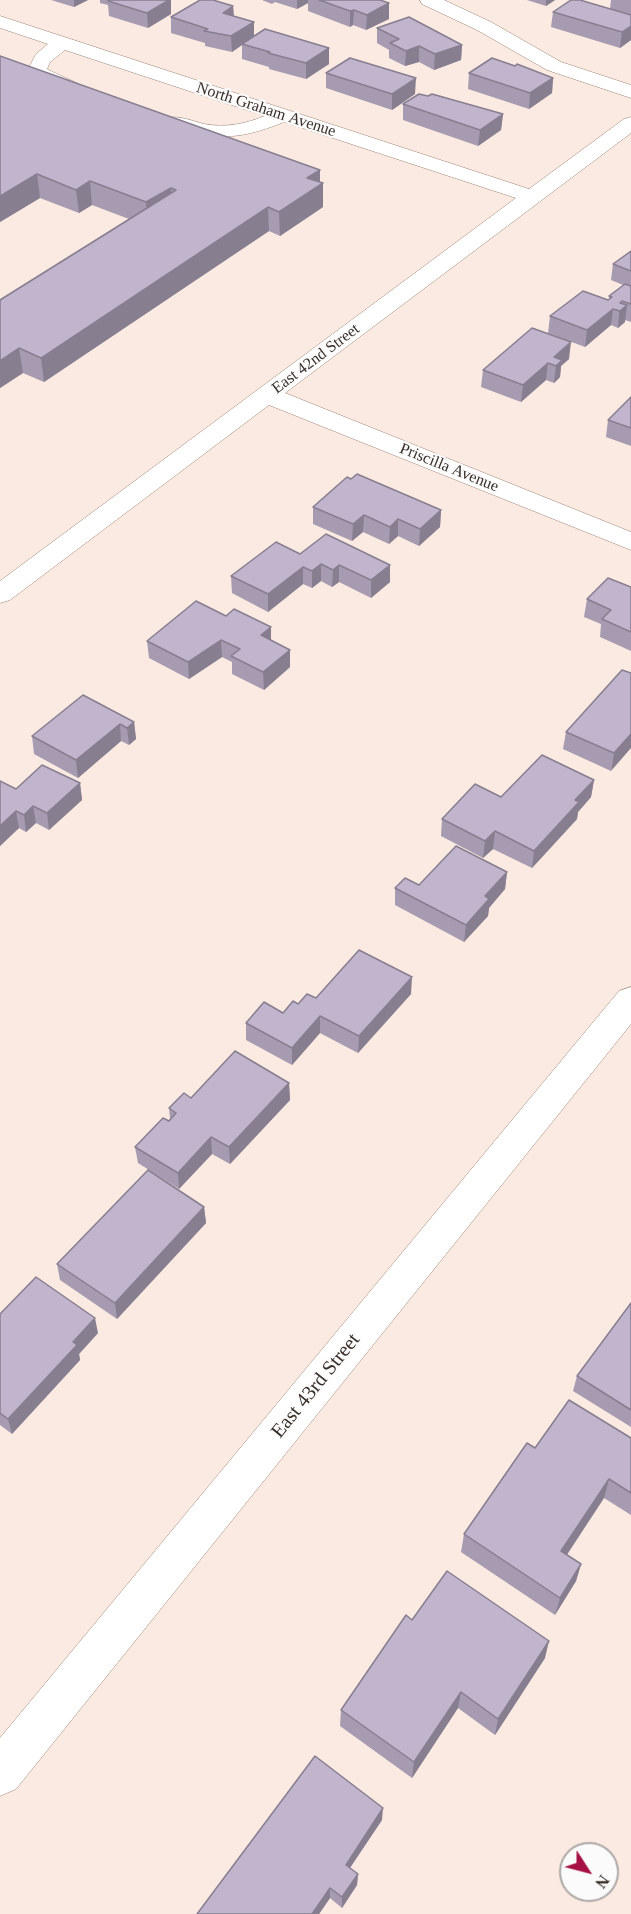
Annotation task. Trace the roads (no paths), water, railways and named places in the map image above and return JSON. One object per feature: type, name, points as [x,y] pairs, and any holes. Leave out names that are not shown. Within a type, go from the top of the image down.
[{"type":"street","points":[[429,0],[484,26],[554,66],[631,92]]},
{"type":"street","name":"North Graham Avenue","points":[[0,22],[532,197]]},
{"type":"street","points":[[62,42],[44,57],[37,71],[54,82],[98,98]]},
{"type":"street","points":[[158,117],[226,134],[242,132],[284,115]]},
{"type":"street","name":"East 42nd Street","points":[[0,594],[631,123]]},
{"type":"street","name":"Priscilla Avenue","points":[[267,395],[631,542]]},
{"type":"street","name":"East 43rd Street","points":[[0,1773],[631,1000]]}]
